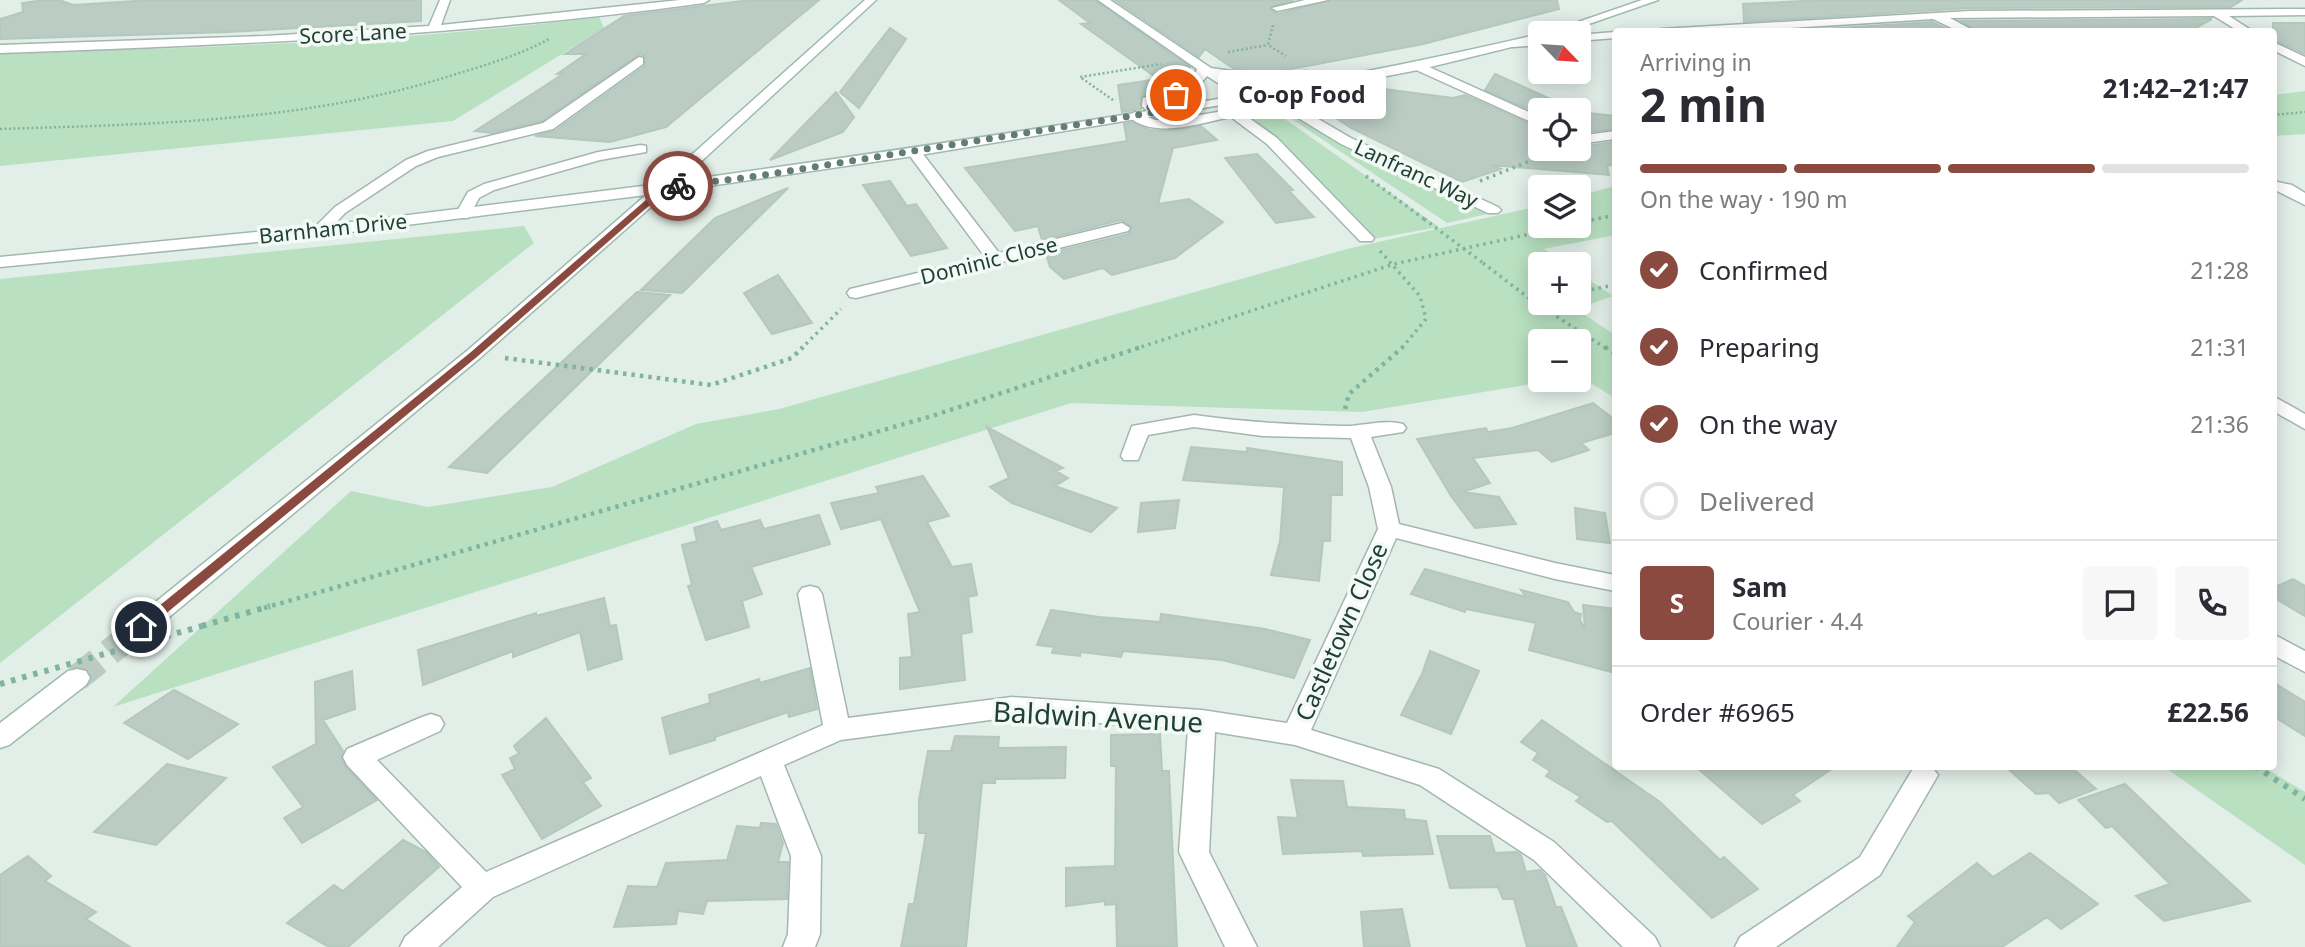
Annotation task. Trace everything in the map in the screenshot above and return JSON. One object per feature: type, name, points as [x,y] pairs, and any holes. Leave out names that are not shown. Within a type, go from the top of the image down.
[{"type":"street","points":[[434,29],[445,0]]},
{"type":"street","name":"Score Lane","points":[[0,49],[205,42],[434,29],[704,0]]},
{"type":"street","points":[[141,627],[474,354],[665,187],[871,0]]},
{"type":"street","points":[[1103,0],[1202,70],[1246,97]]},
{"type":"street","points":[[1277,8],[1322,0]]},
{"type":"street","points":[[1591,26],[1653,0]]},
{"type":"street","points":[[2031,0],[2052,12]]},
{"type":"street","points":[[2193,0],[2242,28]]},
{"type":"street","points":[[1725,28],[1932,15],[2305,12]]},
{"type":"street","points":[[1932,15],[1962,28]]},
{"type":"street","points":[[1591,33],[1612,35]]},
{"type":"street","name":"Barnham Drive","points":[[0,262],[463,215],[914,152],[1329,83],[1528,41]]},
{"type":"street","points":[[2277,47],[2305,62]]},
{"type":"street","points":[[621,60],[656,62]]},
{"type":"street","points":[[319,231],[340,209],[411,163],[433,153],[543,128],[639,61]]},
{"type":"street","points":[[1418,66],[1528,116]]},
{"type":"street","points":[[1202,70],[1259,79],[1306,75],[1329,83]]},
{"type":"street","points":[[1156,112],[1146,104],[1148,101],[1193,88],[1200,82],[1202,70]]},
{"type":"street","points":[[1135,116],[1153,124],[1166,125],[1353,92],[1353,87],[1345,80]]},
{"type":"street","name":"Lanfranc Way","points":[[1266,94],[1346,141],[1493,210]]},
{"type":"street","points":[[1217,102],[1278,146],[1366,238]]},
{"type":"street","points":[[581,103],[601,104]]},
{"type":"street","points":[[1591,138],[1612,135]]},
{"type":"street","points":[[463,215],[473,195],[489,187],[598,156],[640,149]]},
{"type":"street","points":[[914,152],[996,260]]},
{"type":"street","points":[[2277,186],[2287,188],[2305,200]]},
{"type":"street","name":"Dominic Close","points":[[856,293],[1122,229]]},
{"type":"street","points":[[2277,405],[2305,423]]},
{"type":"street","points":[[1130,456],[1139,430],[1194,421],[1263,430],[1359,432],[1396,428]]},
{"type":"street","name":"Castletown Close","points":[[1295,735],[1389,529],[1380,487],[1359,432]]},
{"type":"street","name":"Castletown Close","points":[[1389,529],[1555,571],[1612,582]]},
{"type":"street","points":[[810,594],[837,730]]},
{"type":"street","points":[[2277,646],[2305,663]]},
{"type":"street","points":[[0,738],[77,678]]},
{"type":"street","name":"Baldwin Avenue","points":[[416,947],[482,888],[837,730],[1012,707],[1202,720],[1295,735],[1429,777],[1544,851],[1644,947]]},
{"type":"street","points":[[1202,720],[1194,852],[1241,947]]},
{"type":"street","points":[[431,724],[357,757],[482,888]]},
{"type":"street","points":[[769,761],[806,856],[804,934],[799,947]]},
{"type":"street","points":[[1751,947],[1870,866],[1924,775]]},
{"type":"path","points":[[1268,45],[1277,8]]},
{"type":"path","points":[[0,129],[215,120],[357,102],[445,79],[538,44],[562,28],[565,17]]},
{"type":"path","points":[[1135,116],[1080,77],[1268,45],[1289,58]]},
{"type":"path","points":[[2277,115],[2305,112]]},
{"type":"path","points":[[1453,191],[1529,161]]},
{"type":"path","points":[[1591,220],[1612,216]]},
{"type":"path","name":"Lanfranc Way","points":[[1424,219],[1528,297]]},
{"type":"path","points":[[0,684],[932,416],[1394,264],[1528,234]]},
{"type":"path","points":[[1359,432],[1345,410],[1349,394],[1406,345],[1426,319],[1420,296],[1394,264]]},
{"type":"path","points":[[1591,290],[1612,286]]},
{"type":"path","points":[[474,354],[711,385],[792,358],[856,293]]},
{"type":"path","name":"Lanfranc Way","points":[[1554,315],[1612,352]]},
{"type":"path","points":[[2261,770],[2305,799]]},
{"type":"green space","points":[[599,17],[604,28],[453,121],[0,166],[0,54],[375,38]]},
{"type":"green space","points":[[2305,91],[2305,134],[2277,136],[2277,94]]},
{"type":"green space","points":[[1292,114],[1487,214],[1447,223],[1286,115]]},
{"type":"green space","points":[[1279,115],[1439,227],[1373,239],[1251,120]]},
{"type":"green space","points":[[1612,187],[1612,236],[1544,249],[1548,252],[1528,252],[1528,315],[1585,315],[1612,333],[1612,396],[1591,383],[1591,329],[1528,329],[1528,385],[1362,412],[1071,403],[113,707],[351,491],[428,507],[552,487],[696,424],[779,409],[1347,249],[1528,209],[1528,238],[1591,238],[1591,193]]},
{"type":"green space","points":[[524,226],[534,243],[0,663],[0,279]]},
{"type":"green space","points":[[1591,281],[1612,295],[1591,304]]},
{"type":"green space","points":[[2168,770],[2269,770],[2305,792],[2305,865]]},
{"type":"building","points":[[59,0],[73,5],[151,0],[421,0],[421,21],[229,32],[0,39],[0,19],[23,12],[22,3]]},
{"type":"building","points":[[750,0],[819,0],[666,127],[610,142],[535,136],[555,131],[645,66],[645,56],[640,54],[542,121],[492,133],[475,131],[563,74],[557,74],[586,54],[565,54],[624,16]]},
{"type":"building","points":[[1059,0],[1095,0],[1190,67],[1172,88],[1141,96],[1141,109],[1122,112],[1118,85],[1158,79],[1081,24],[1090,23]]},
{"type":"building","points":[[1115,0],[1294,0],[1270,7],[1278,14],[1331,0],[1557,0],[1559,9],[1423,44],[1286,70],[1260,72],[1234,69],[1205,49],[1199,57]]},
{"type":"building","points":[[1824,0],[2242,0],[2231,7],[1970,8],[1744,22],[1743,4]]},
{"type":"building","points":[[2212,19],[2196,28],[1972,28],[1960,21]]},
{"type":"building","points":[[1932,22],[1945,28],[1839,28]]},
{"type":"building","points":[[2273,23],[2305,23],[2305,54],[2277,42],[2277,28],[2273,28]]},
{"type":"building","points":[[890,28],[906,39],[859,108],[840,92]]},
{"type":"building","points":[[1495,74],[1548,98],[1528,98],[1528,109],[1485,90]]},
{"type":"building","points":[[1361,86],[1453,98],[1465,95],[1528,123],[1528,161],[1591,161],[1591,145],[1612,142],[1612,165],[1607,166],[1609,175],[1491,165],[1501,169],[1462,182],[1351,128],[1316,105],[1357,98]]},
{"type":"building","points":[[836,92],[854,117],[843,132],[770,160]]},
{"type":"building","points":[[1591,113],[1612,116],[1612,129],[1591,132]]},
{"type":"building","points":[[1133,122],[1150,130],[1164,131],[1201,126],[1217,140],[1173,148],[1158,204],[1189,199],[1223,222],[1175,258],[1112,275],[1103,268],[1064,279],[1050,267],[1046,254],[1129,234],[1131,226],[1121,220],[1042,240],[1038,226],[1015,231],[965,168],[1127,141],[1124,124]]},
{"type":"building","points":[[1257,154],[1293,190],[1289,191],[1314,217],[1276,223],[1225,158]]},
{"type":"building","points":[[890,181],[907,206],[916,204],[947,248],[911,256],[863,185]]},
{"type":"building","points":[[788,188],[682,293],[641,290],[715,218]]},
{"type":"building","points":[[778,275],[812,323],[772,334],[744,293]]},
{"type":"building","points":[[637,292],[670,295],[487,473],[449,467]]},
{"type":"building","points":[[1593,403],[1612,418],[1612,434],[1581,443],[1589,450],[1552,462],[1538,450],[1473,458],[1490,483],[1463,492],[1499,497],[1516,524],[1475,528],[1451,496],[1417,439],[1486,428],[1488,432],[1512,428]]},
{"type":"building","points":[[987,427],[1063,468],[1056,471],[1068,478],[1055,486],[1117,508],[1091,532],[1012,503],[990,487],[1009,478]]},
{"type":"building","points":[[1191,447],[1247,452],[1247,448],[1342,462],[1342,495],[1331,495],[1330,541],[1323,541],[1319,581],[1271,575],[1280,541],[1284,487],[1183,480]]},
{"type":"building","points":[[923,476],[949,516],[927,522],[952,567],[971,564],[977,595],[968,597],[972,632],[961,634],[965,680],[900,689],[900,658],[912,657],[908,614],[920,612],[881,519],[841,529],[831,503],[879,493],[876,487]]},
{"type":"building","points":[[1179,500],[1175,528],[1138,532],[1141,503]]},
{"type":"building","points":[[1575,508],[1605,513],[1610,543],[1577,539]]},
{"type":"building","points":[[819,515],[830,544],[751,567],[762,594],[742,601],[749,627],[706,640],[688,586],[692,585],[682,545],[697,541],[694,528],[717,521],[721,530],[760,520],[764,529]]},
{"type":"building","points":[[1425,569],[1526,597],[1521,590],[1568,602],[1574,612],[1581,614],[1580,620],[1585,629],[1583,605],[1612,609],[1612,672],[1529,650],[1536,623],[1466,609],[1465,612],[1411,594]]},
{"type":"building","points":[[2293,579],[2305,586],[2305,616],[2277,599],[2277,586]]},
{"type":"building","points":[[604,598],[610,626],[616,625],[622,659],[588,670],[580,632],[513,657],[513,651],[423,685],[418,650],[536,613],[536,616]]},
{"type":"building","points":[[1051,610],[1160,622],[1161,614],[1265,629],[1310,640],[1294,678],[1222,660],[1123,651],[1121,657],[1081,652],[1080,656],[1052,653],[1054,647],[1037,645]]},
{"type":"building","points":[[1430,651],[1479,671],[1451,734],[1401,715],[1422,674]]},
{"type":"building","points":[[810,668],[817,709],[789,717],[788,712],[670,754],[662,718],[710,703],[709,695],[759,679],[760,683]]},
{"type":"building","points":[[352,671],[355,709],[323,720],[343,751],[341,758],[345,766],[377,800],[302,843],[284,818],[303,807],[273,767],[316,744],[315,682]]},
{"type":"building","points":[[2277,684],[2305,702],[2305,736],[2277,718]]},
{"type":"building","points":[[174,690],[238,724],[188,759],[124,723]]},
{"type":"building","points":[[546,718],[591,778],[583,782],[601,806],[542,839],[502,775],[515,769],[510,758],[519,754],[514,746]]},
{"type":"building","points":[[1542,720],[1660,802],[1720,860],[1724,857],[1758,889],[1712,918],[1612,821],[1607,822],[1576,801],[1581,797],[1546,776],[1550,771],[1533,760],[1538,753],[1521,742]]},
{"type":"building","points":[[1160,734],[1162,771],[1169,771],[1177,947],[1117,947],[1116,904],[1105,905],[1105,901],[1066,906],[1066,868],[1115,866],[1116,766],[1111,766],[1111,735]]},
{"type":"building","points":[[955,736],[999,737],[998,748],[1066,747],[1065,778],[995,779],[995,783],[982,783],[966,947],[901,947],[909,904],[914,904],[926,833],[919,833],[919,800],[928,751],[951,751]]},
{"type":"building","points":[[167,764],[226,778],[156,845],[94,832]]},
{"type":"building","points":[[1700,770],[1830,770],[1793,795],[1800,801],[1762,824]]},
{"type":"building","points":[[2009,770],[2075,770],[2096,789],[2059,803],[2049,793],[2036,794]]},
{"type":"building","points":[[1291,780],[1343,781],[1347,807],[1404,810],[1405,819],[1426,821],[1433,854],[1363,856],[1362,851],[1283,854],[1278,817],[1298,818]]},
{"type":"building","points":[[2125,784],[2250,901],[2164,921],[2136,896],[2170,884],[2112,826],[2106,828],[2078,800]]},
{"type":"building","points":[[761,823],[776,824],[783,843],[778,862],[788,862],[787,899],[707,901],[703,914],[678,911],[676,924],[614,927],[628,886],[657,887],[666,863],[727,860],[737,826],[760,828]]},
{"type":"building","points":[[1437,836],[1490,836],[1495,853],[1517,852],[1521,855],[1526,872],[1540,870],[1545,875],[1556,907],[1561,907],[1577,947],[1527,947],[1514,899],[1503,899],[1498,887],[1450,888]]},
{"type":"building","points":[[403,840],[426,852],[439,867],[348,947],[329,947],[287,923],[334,885],[343,891]]},
{"type":"building","points":[[2030,853],[2098,904],[2061,929],[2047,917],[2002,947],[1897,947],[1915,922],[1908,916],[1977,863],[1993,877]]},
{"type":"building","points":[[28,856],[51,876],[45,881],[96,912],[86,919],[130,947],[0,947],[0,875]]},
{"type":"building","points":[[1402,909],[1410,947],[1364,947],[1361,912]]},
{"type":"tunnel","points":[[77,678],[141,627]]},
{"type":"way so far","points":[[678,186],[914,152],[1156,112],[1146,104],[1148,101],[1176,95]]},
{"type":"place","name":"Co-op Food","points":[[1176,95]]},
{"type":"route","points":[[141,627],[474,354],[665,187],[678,186]]}]
